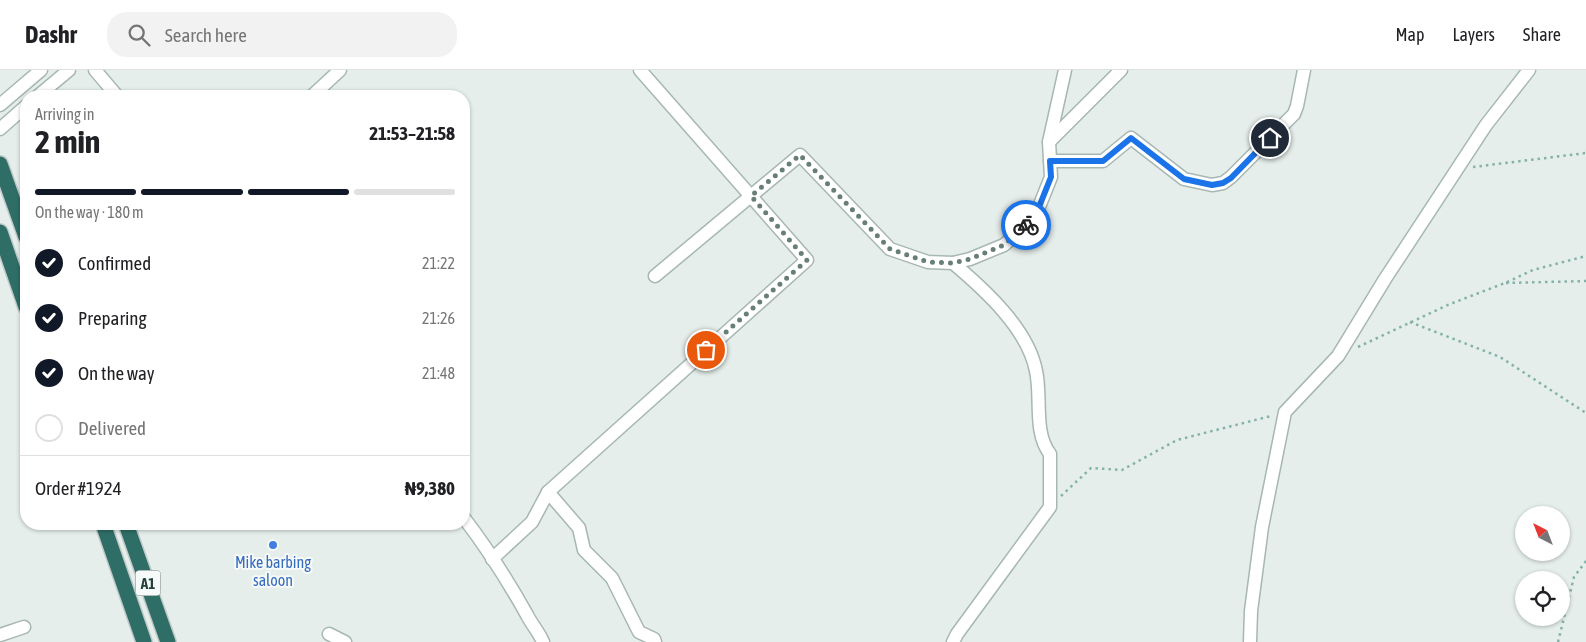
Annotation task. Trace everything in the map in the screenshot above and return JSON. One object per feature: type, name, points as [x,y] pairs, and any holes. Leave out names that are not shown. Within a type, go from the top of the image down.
[{"type":"highway","points":[[0,164],[20,220]]},
{"type":"highway","points":[[0,232],[20,290]]},
{"type":"highway","name":"A1","points":[[105,530],[143,641]]},
{"type":"highway","name":"A1","points":[[128,530],[168,642]]},
{"type":"street","points":[[0,105],[41,70]]},
{"type":"street","points":[[45,90],[68,70]]},
{"type":"street","points":[[95,70],[112,90]]},
{"type":"street","points":[[318,90],[340,70]]},
{"type":"street","points":[[492,559],[532,522],[548,492],[807,260],[640,70]]},
{"type":"street","points":[[656,276],[800,155],[890,249],[928,262],[953,263],[970,259],[1004,245],[1035,217],[1051,177],[1049,142],[1065,70]]},
{"type":"street","points":[[1049,142],[1122,70]]},
{"type":"street","points":[[1050,161],[1103,161],[1131,138],[1184,179],[1212,185],[1223,183],[1231,178],[1294,114],[1304,70]]},
{"type":"street","points":[[1250,642],[1251,611],[1262,527],[1285,412],[1338,356],[1456,169],[1486,125],[1529,70]]},
{"type":"street","points":[[0,129],[20,111]]},
{"type":"street","points":[[953,263],[1008,316],[1018,329],[1032,357],[1036,370],[1041,429],[1050,454],[1050,507],[953,642]]},
{"type":"street","points":[[548,492],[579,528],[584,550],[612,578],[639,632],[654,639],[655,642]]},
{"type":"street","points":[[470,527],[504,574],[531,622],[540,633],[543,642]]},
{"type":"street","points":[[0,635],[24,627]]},
{"type":"street","points":[[329,634],[345,642]]},
{"type":"path","points":[[1456,169],[1586,153]]},
{"type":"path","points":[[1338,356],[1450,304],[1533,270],[1586,256]]},
{"type":"path","points":[[1505,283],[1586,281]]},
{"type":"path","points":[[1410,322],[1500,357],[1586,413]]},
{"type":"path","points":[[1050,507],[1091,468],[1122,470],[1177,440],[1285,412]]},
{"type":"path","points":[[1558,642],[1574,577],[1586,561]]},
{"type":"way so far","points":[[706,350],[807,260],[751,196],[800,155],[890,249],[928,262],[953,263],[970,259],[1004,245],[1026,225]]},
{"type":"place","name":"Mike barbing saloon","points":[[273,545]]},
{"type":"route","points":[[1026,225],[1035,217],[1051,177],[1050,161],[1103,161],[1131,138],[1184,179],[1212,185],[1223,183],[1231,178],[1270,138]]}]
